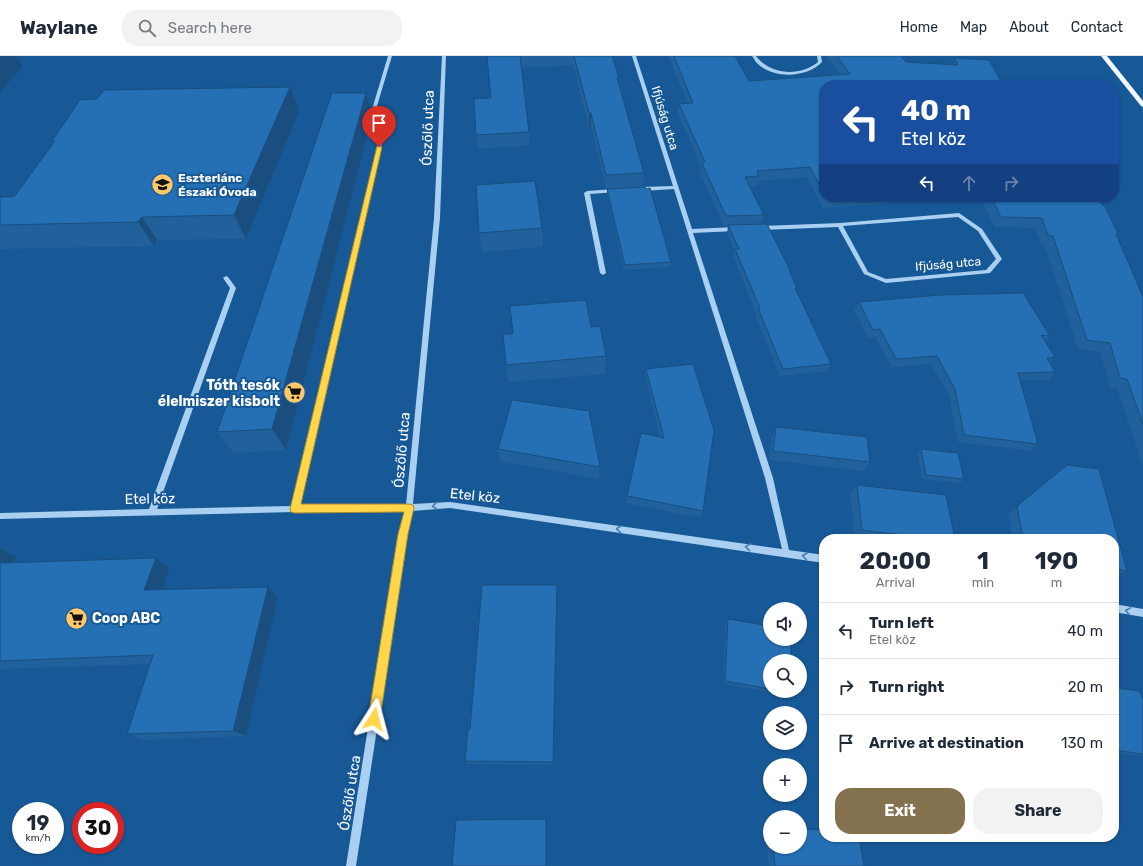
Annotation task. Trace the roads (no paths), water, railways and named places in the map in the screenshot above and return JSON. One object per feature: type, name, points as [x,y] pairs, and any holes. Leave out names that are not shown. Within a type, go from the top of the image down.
[{"type":"main road","points":[[1104,56],[1143,105]]},
{"type":"street","points":[[295,509],[386,117],[375,106],[389,56]]},
{"type":"street","name":"Ószőlő utca","points":[[351,866],[403,534],[409,508],[437,218],[444,56]]},
{"type":"street","name":"Ifjúság utca","points":[[634,56],[769,478],[786,552]]},
{"type":"street","points":[[754,56],[758,63],[766,68],[788,73],[809,71],[816,67],[820,62],[819,56]]},
{"type":"street","points":[[639,190],[675,187]]},
{"type":"street","points":[[603,273],[587,193],[624,191]]},
{"type":"street","name":"Ifjúság utca","points":[[753,228],[840,225],[959,215],[980,230],[999,259],[988,272],[886,281],[866,273],[840,225]]},
{"type":"street","points":[[690,231],[745,229]]},
{"type":"street","points":[[152,512],[233,288],[226,278]]},
{"type":"street","name":"Etel köz","points":[[0,516],[295,509],[409,508],[450,505],[786,552],[819,558]]},
{"type":"street","points":[[1119,609],[1143,613]]},
{"type":"place","name":"Eszterlánc Északi Óvoda","points":[[162,185]]},
{"type":"place","name":"Tóth tesók élelmiszer kisbolt","points":[[295,393]]},
{"type":"place","name":"Coop ABC","points":[[76,618]]}]
